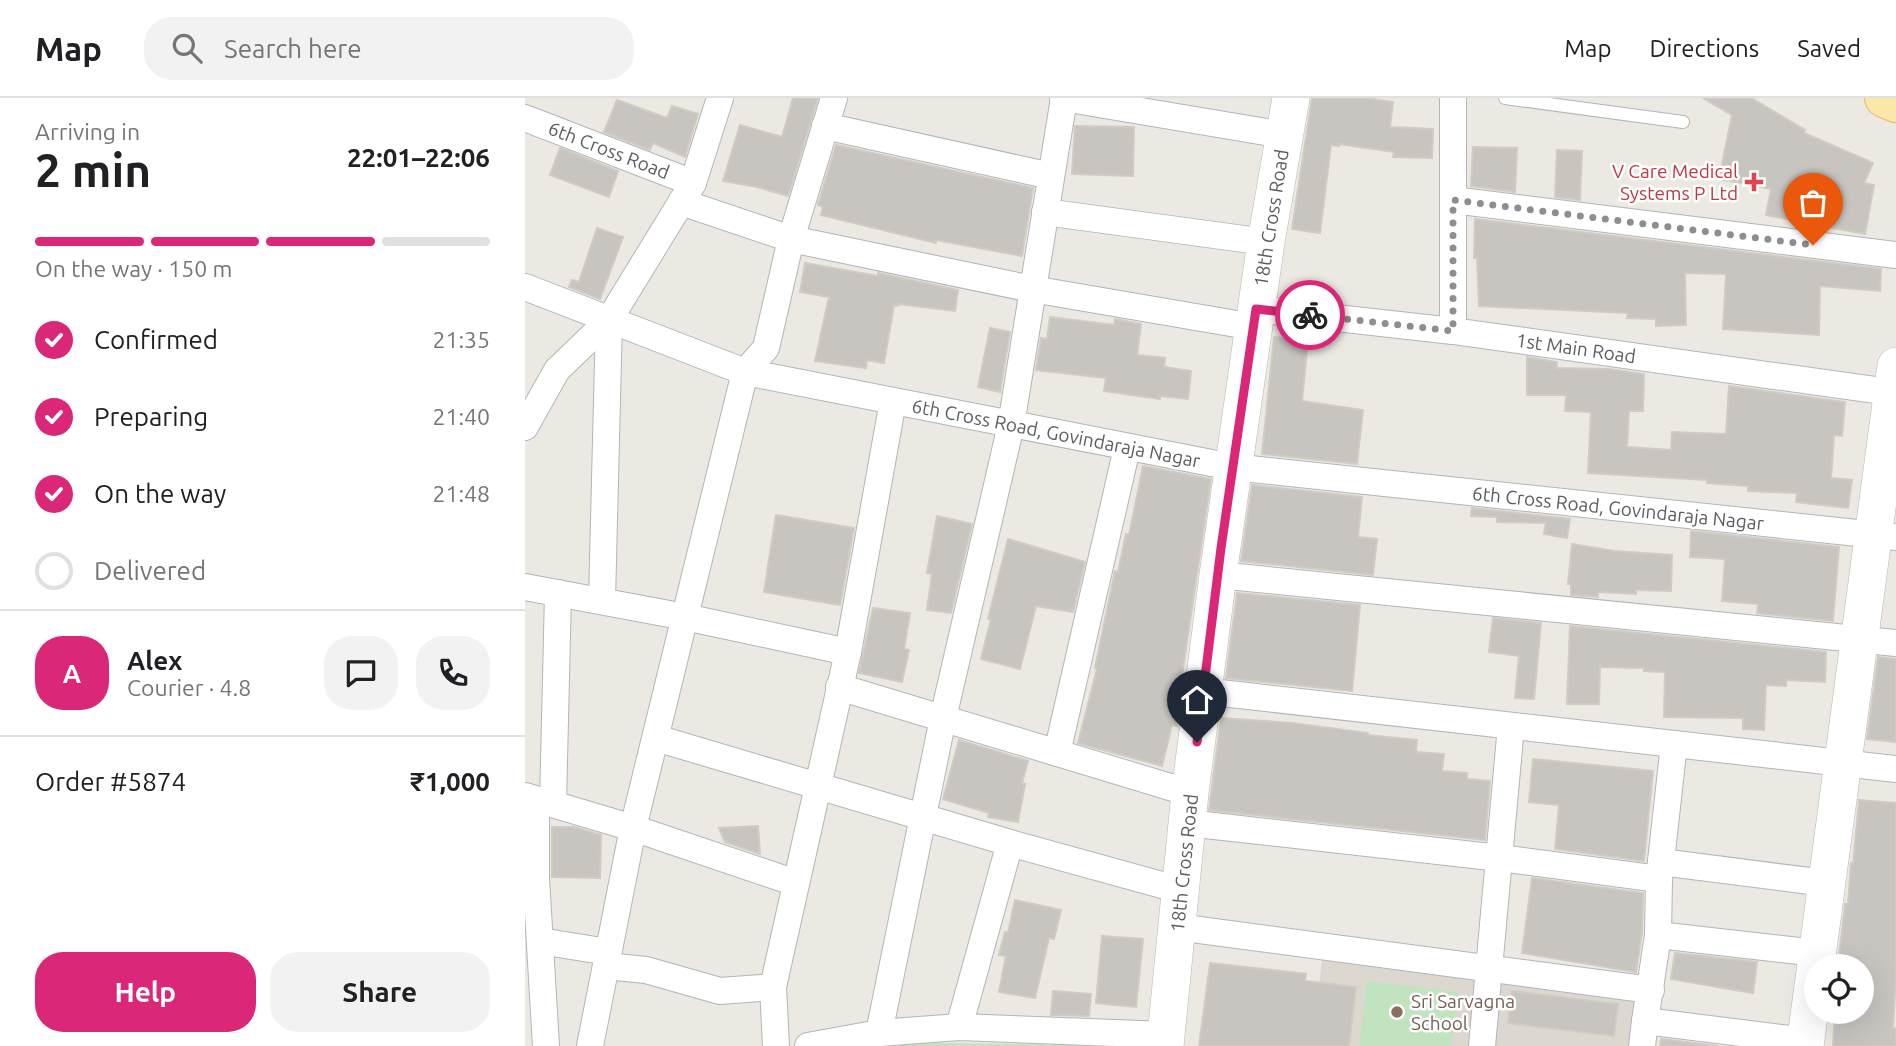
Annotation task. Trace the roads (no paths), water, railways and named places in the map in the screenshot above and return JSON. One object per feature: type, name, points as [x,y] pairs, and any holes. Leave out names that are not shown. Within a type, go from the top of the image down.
[{"type":"main road","points":[[1884,98],[1896,103]]},
{"type":"street","points":[[525,424],[557,370],[609,320],[687,192],[720,98]]},
{"type":"street","points":[[590,1046],[633,828],[745,372],[766,348],[791,239],[834,98]]},
{"type":"street","points":[[879,1033],[943,718],[1011,425],[1064,98],[1284,135]]},
{"type":"street","name":"18th Cross Road","points":[[1166,1040],[1180,890],[1217,575],[1266,242],[1291,98]]},
{"type":"street","points":[[1453,98],[1453,331]]},
{"type":"street","name":"6th Cross Road","points":[[525,118],[791,239],[1032,289]]},
{"type":"street","points":[[825,126],[1051,176]]},
{"type":"street","points":[[1453,200],[1896,255]]},
{"type":"street","points":[[1045,212],[1266,242]]},
{"type":"street","name":"6th Cross Road, Govindaraja Nagar","points":[[525,287],[745,372],[1127,448],[1232,467],[1885,536]]},
{"type":"street","name":"1st Main Road","points":[[1032,289],[1255,318],[1453,331],[1895,384]]},
{"type":"street","points":[[602,601],[609,320]]},
{"type":"street","points":[[1674,744],[1660,871],[1658,935],[1644,1033],[1805,1044],[1860,639],[1885,536],[1895,384]]},
{"type":"street","points":[[776,1046],[773,987],[848,652],[893,401]]},
{"type":"street","points":[[1057,753],[1127,448]]},
{"type":"street","points":[[1217,575],[1896,643]]},
{"type":"street","points":[[525,587],[685,617],[848,652]]},
{"type":"street","points":[[534,1045],[540,941],[536,878],[538,800],[558,593]]},
{"type":"street","points":[[839,687],[1057,753],[1189,808],[1500,858],[1825,883]]},
{"type":"street","points":[[1203,691],[1896,769]]},
{"type":"street","points":[[1482,1046],[1511,726]]},
{"type":"street","points":[[656,738],[1010,843],[1180,890]]},
{"type":"street","points":[[538,800],[633,828],[796,883]]},
{"type":"street","points":[[959,1027],[1010,843]]},
{"type":"street","points":[[1177,926],[1651,990]]},
{"type":"street","points":[[1658,935],[1817,953]]},
{"type":"street","points":[[540,941],[720,991],[773,987]]},
{"type":"street","points":[[809,1046],[879,1033],[959,1027],[1166,1040]]},
{"type":"lane","points":[[1505,98],[1683,122]]},
{"type":"place","name":"V Care Medical Systems P Ltd","points":[[1754,182]]},
{"type":"place","name":"Sri Sarvagna School","points":[[1397,1012]]}]
